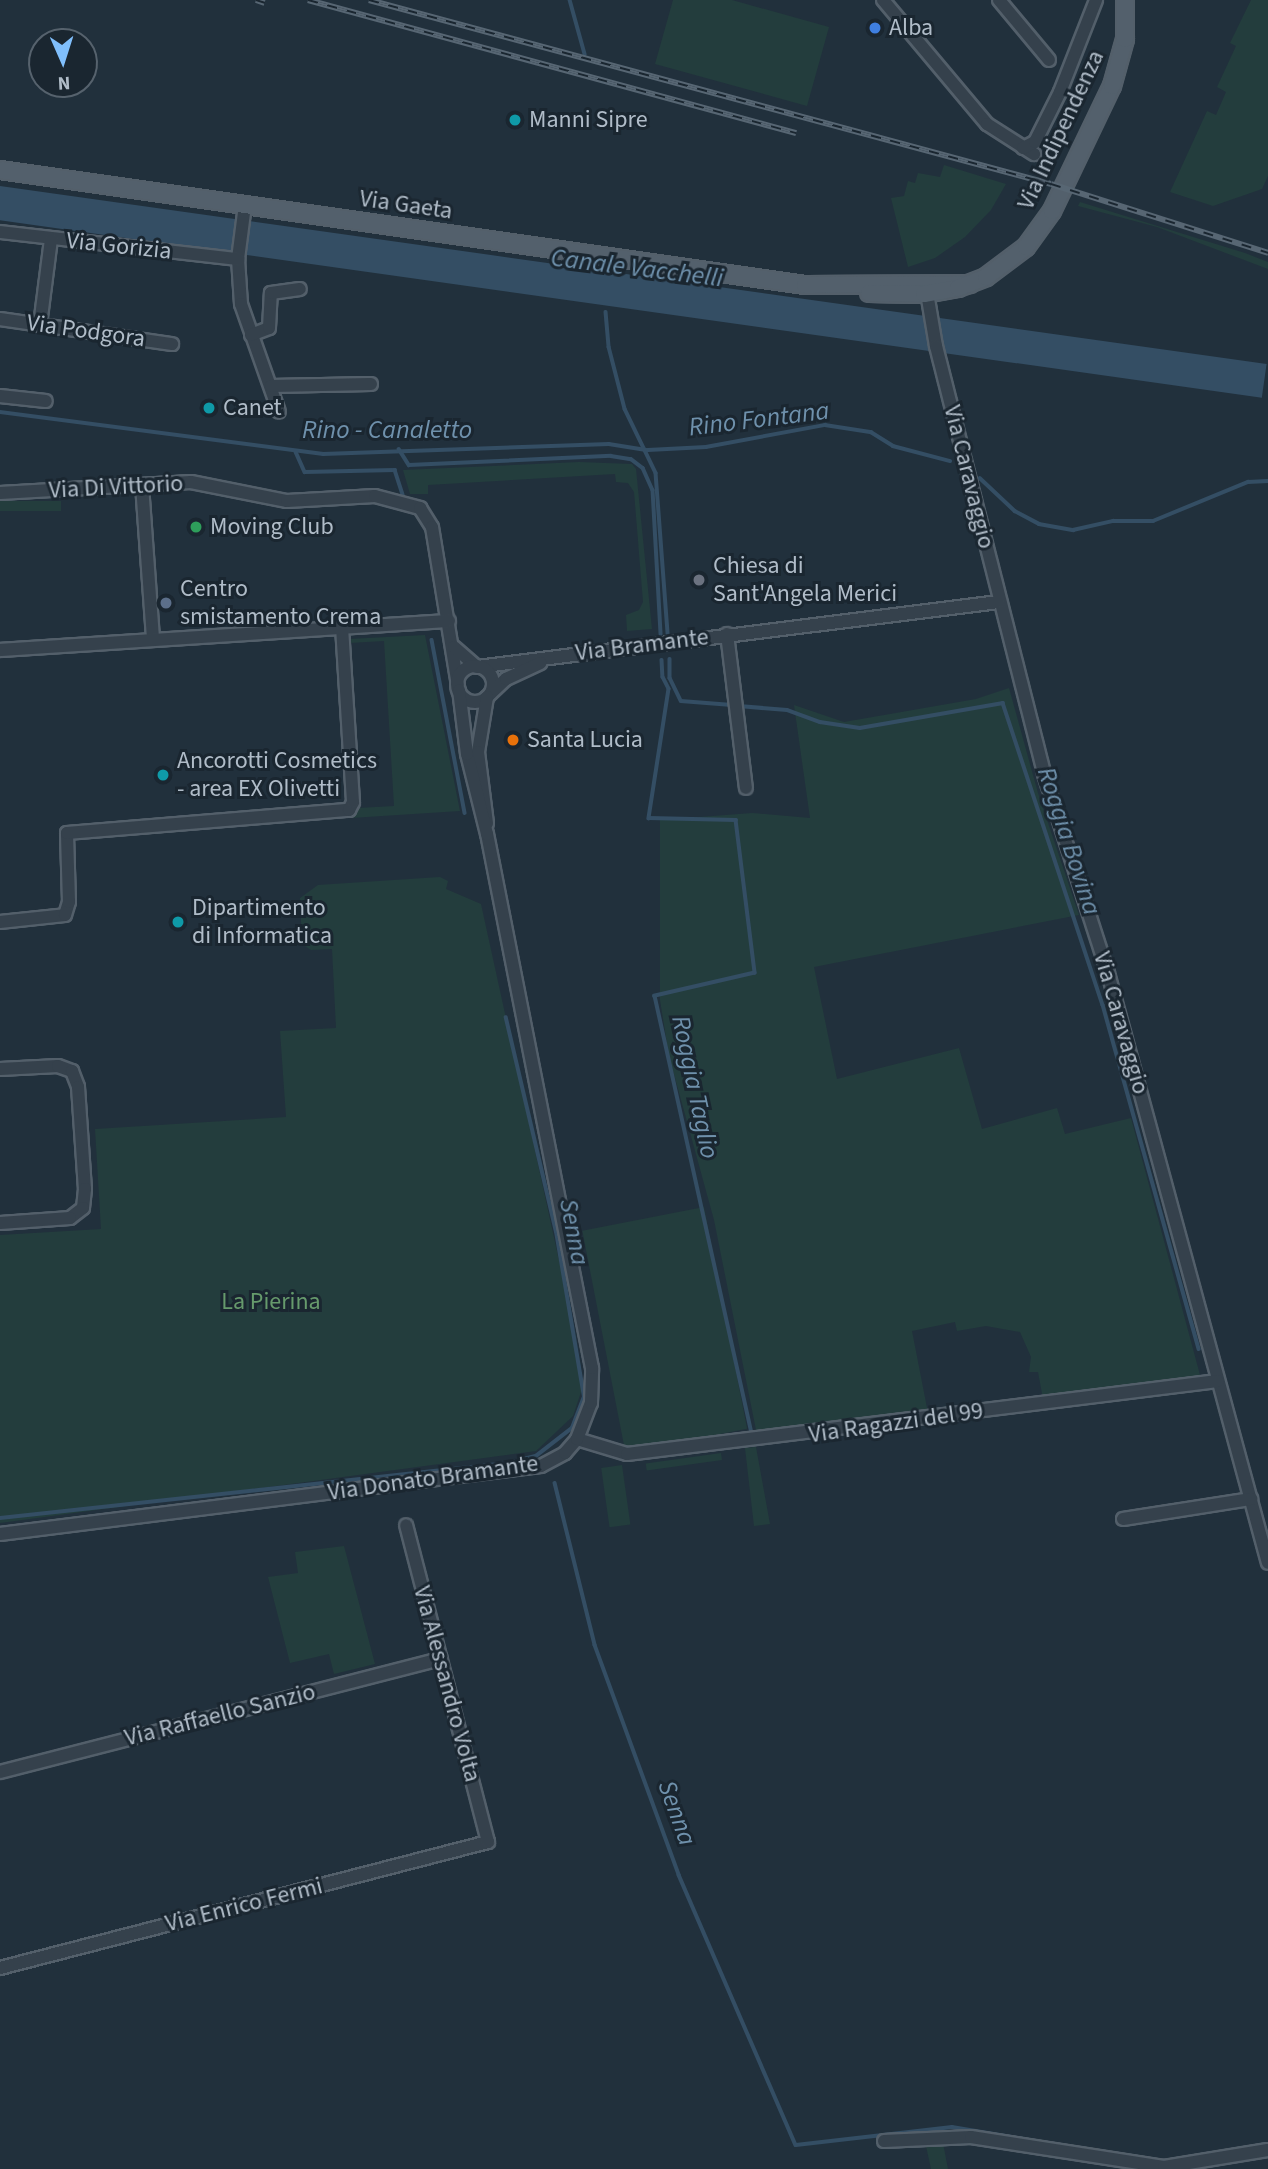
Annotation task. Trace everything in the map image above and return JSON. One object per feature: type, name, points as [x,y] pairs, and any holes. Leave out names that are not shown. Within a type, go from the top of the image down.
[{"type":"main road","name":"Via Indipendenza","points":[[926,293],[970,284],[1013,259],[1052,211],[1118,72],[1125,39],[1125,0]]},
{"type":"main road","name":"Via Gaeta","points":[[0,170],[244,212],[857,293],[926,293]]},
{"type":"main road","name":"Via Gaeta","points":[[804,285],[926,293]]},
{"type":"street","name":"Via Indipendenza","points":[[883,0],[987,124],[1029,151],[1060,92],[1096,0]]},
{"type":"street","points":[[999,0],[1049,60]]},
{"type":"street","points":[[244,212],[239,255],[240,304],[279,412]]},
{"type":"street","name":"Via Gorizia","points":[[0,232],[239,255]]},
{"type":"street","points":[[40,325],[51,239]]},
{"type":"street","points":[[251,335],[268,328],[271,293],[300,289]]},
{"type":"street","name":"Via Caravaggio","points":[[926,293],[936,346],[1044,774],[1108,973],[1268,1563]]},
{"type":"street","name":"Via Podgora","points":[[0,319],[172,344]]},
{"type":"street","points":[[271,386],[371,384]]},
{"type":"street","points":[[0,396],[46,401]]},
{"type":"street","name":"Via Di Vittorio","points":[[0,493],[191,482],[287,501],[375,496],[420,508],[432,527],[454,647],[458,688]]},
{"type":"street","points":[[142,485],[153,640]]},
{"type":"street","name":"Via Bramante","points":[[477,667],[999,602]]},
{"type":"street","points":[[0,650],[449,621]]},
{"type":"street","points":[[0,922],[65,915],[69,902],[65,835],[349,810],[353,802],[342,628]]},
{"type":"street","name":"Via Bramante","points":[[727,634],[747,788]]},
{"type":"street","points":[[454,647],[491,676],[489,695],[471,702],[458,688],[465,670],[477,667]]},
{"type":"street","name":"Via Bramante","points":[[489,695],[506,679],[556,656]]},
{"type":"street","name":"Via Donato Bramante","points":[[458,688],[479,811],[488,834]]},
{"type":"street","name":"Via Donato Bramante","points":[[0,1534],[541,1466],[565,1453],[577,1439],[591,1402],[592,1367],[488,834],[478,752],[489,695]]},
{"type":"street","points":[[0,1069],[58,1066],[72,1071],[78,1087],[83,1208],[70,1218],[0,1223]]},
{"type":"street","name":"Via Ragazzi del 99","points":[[577,1439],[627,1454],[739,1443],[1218,1381]]},
{"type":"street","points":[[1123,1519],[1268,1503]]},
{"type":"street","name":"Via Alessandro Volta","points":[[406,1525],[488,1842]]},
{"type":"street","name":"Via Raffaello Sanzio","points":[[0,1772],[440,1659]]},
{"type":"street","name":"Via Enrico Fermi","points":[[0,1968],[488,1842]]},
{"type":"street","points":[[884,2141],[971,2137],[1164,2167],[1268,2151]]},
{"type":"green space","points":[[673,0],[732,0],[829,27],[807,106],[655,64]]},
{"type":"green space","points":[[1251,0],[1268,0],[1268,176],[1262,189],[1213,206],[1170,192],[1207,111],[1216,115],[1226,92],[1217,87],[1236,46],[1230,43]]},
{"type":"green space","points":[[944,165],[1006,184],[991,210],[965,237],[935,258],[908,267],[891,198],[904,196],[908,181],[915,183],[918,173],[940,177]]},
{"type":"green space","points":[[1080,202],[1245,253],[1268,262],[1268,269],[1157,227],[1078,206]]},
{"type":"green space","points":[[579,462],[632,464],[636,469],[652,629],[627,631],[626,615],[639,610],[643,602],[634,492],[628,483],[616,482],[615,474],[428,485],[428,494],[410,494],[403,470]]},
{"type":"green space","points":[[0,501],[61,501],[61,511],[0,511]]},
{"type":"green space","points":[[425,635],[460,811],[351,818],[358,808],[394,806],[384,641],[349,643],[349,639]]},
{"type":"green space","points":[[1009,688],[1038,793],[1079,915],[814,967],[837,1079],[959,1048],[982,1129],[1057,1108],[1065,1134],[1131,1118],[1200,1375],[1043,1399],[1038,1372],[1029,1372],[1031,1357],[1020,1332],[986,1326],[957,1331],[955,1322],[912,1331],[928,1413],[757,1435],[714,1220],[669,1056],[660,1000],[660,820],[752,813],[810,818],[794,705],[844,722],[976,699]]},
{"type":"green space","name":"La Pierina","points":[[440,877],[448,881],[446,889],[481,904],[576,1338],[582,1389],[573,1416],[536,1451],[0,1523],[0,1235],[101,1229],[95,1129],[286,1117],[280,1031],[336,1028],[332,949],[311,950],[302,944],[300,898],[318,885]]},
{"type":"green space","points":[[704,1207],[747,1429],[625,1453],[582,1231]]},
{"type":"green space","points":[[756,1447],[770,1524],[754,1526],[745,1448]]},
{"type":"green space","points":[[721,1453],[722,1460],[647,1471],[646,1464]]},
{"type":"green space","points":[[622,1465],[630,1524],[610,1527],[601,1468]]},
{"type":"green space","points":[[344,1546],[375,1664],[334,1674],[329,1654],[290,1663],[268,1577],[298,1573],[295,1552]]},
{"type":"green space","points":[[943,2143],[948,2169],[931,2169],[926,2146]]},
{"type":"water","points":[[0,186],[1267,364],[1262,398],[0,220]]},
{"type":"waterway","points":[[570,0],[585,54]]},
{"type":"waterway","name":"Roggia Bovina","points":[[606,312],[609,347],[625,409],[656,473],[668,634]]},
{"type":"waterway","name":"Rino - Canaletto","points":[[0,412],[323,454],[609,444],[648,450],[706,447],[825,425],[871,432],[893,446],[950,461]]},
{"type":"waterway","name":"Roggia Taglio","points":[[399,449],[409,465],[611,456],[631,459],[643,468],[653,490],[661,634]]},
{"type":"waterway","name":"Senna","points":[[296,452],[305,472],[395,470],[403,495]]},
{"type":"waterway","name":"Rino Fontana","points":[[980,478],[1015,511],[1039,524],[1073,530],[1113,521],[1153,521],[1248,482],[1268,481]]},
{"type":"waterway","name":"Senna","points":[[432,640],[465,813]]},
{"type":"waterway","name":"Roggia Bovina","points":[[670,659],[670,678],[681,701],[732,705]]},
{"type":"waterway","name":"Roggia Taglio","points":[[662,660],[663,677],[669,689],[649,818],[736,820],[755,973],[655,996],[752,1435]]},
{"type":"waterway","name":"Roggia Bovina","points":[[739,706],[787,710],[820,722],[860,728],[1003,703],[1103,1005],[1199,1349]]},
{"type":"waterway","points":[[0,1518],[507,1463],[536,1456],[572,1428],[584,1397],[556,1232],[506,1018]]},
{"type":"waterway","name":"Senna","points":[[555,1483],[595,1645],[679,1875],[796,2145],[952,2127],[1059,2145]]},
{"type":"railway","points":[[256,0],[265,3]]},
{"type":"railway","points":[[308,0],[796,133]]},
{"type":"railway","points":[[369,0],[1051,184],[1268,253]]},
{"type":"place","name":"Alba","points":[[875,28]]},
{"type":"place","name":"Manni Sipre","points":[[515,120]]},
{"type":"place","name":"Canet","points":[[209,408]]},
{"type":"place","name":"Moving Club","points":[[196,527]]},
{"type":"place","name":"Chiesa di Sant'Angela Merici","points":[[699,580]]},
{"type":"place","name":"Centro smistamento Crema","points":[[166,603]]},
{"type":"place","name":"Santa Lucia","points":[[513,740]]},
{"type":"place","name":"Ancorotti Cosmetics - area EX Olivetti","points":[[163,775]]},
{"type":"place","name":"Dipartimento di Informatica","points":[[178,922]]},
{"type":"water label","name":"Canale Vacchelli","points":[[637,268]]}]
